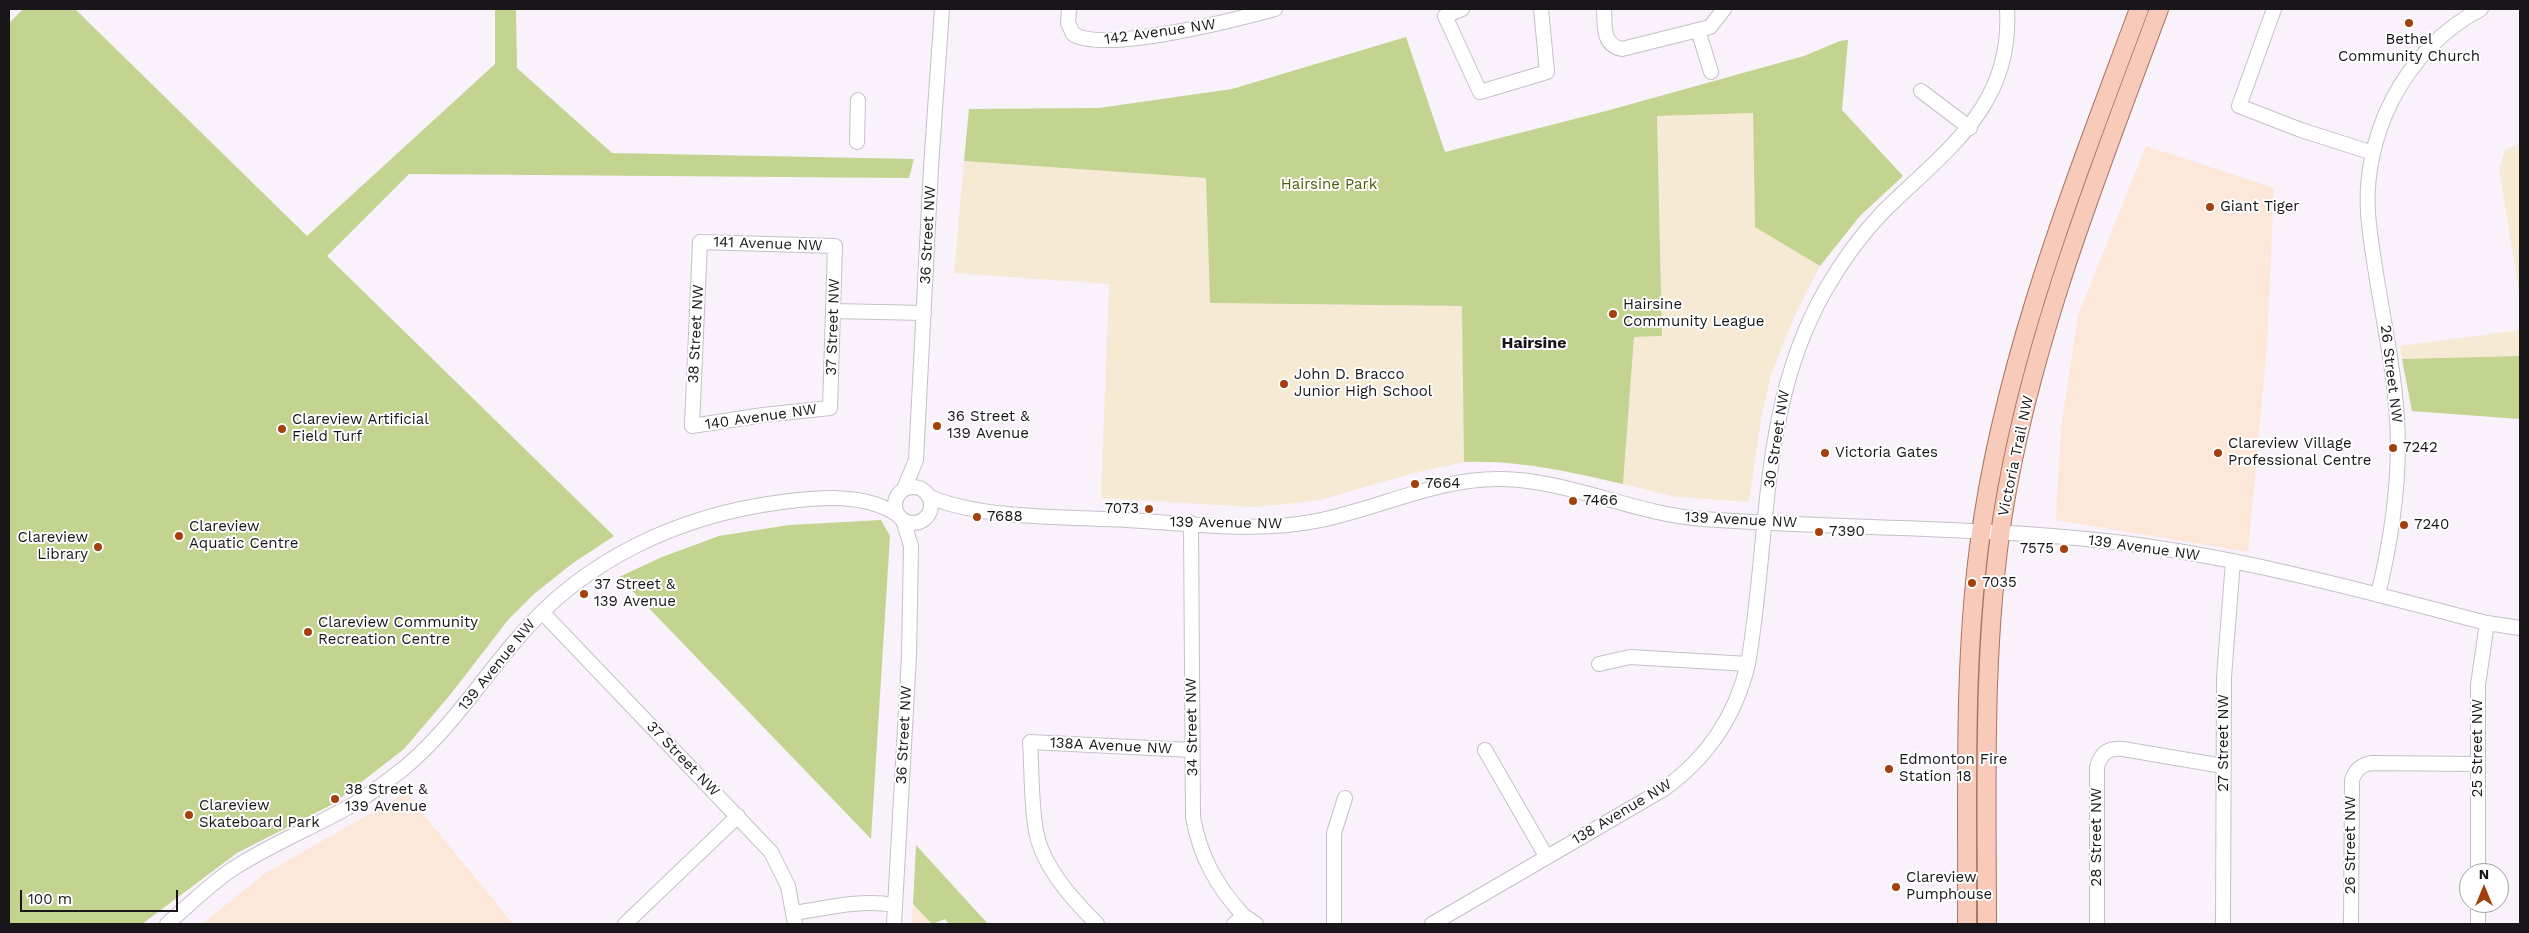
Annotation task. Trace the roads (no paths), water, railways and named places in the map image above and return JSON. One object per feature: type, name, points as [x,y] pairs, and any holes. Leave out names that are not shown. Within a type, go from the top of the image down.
[{"type":"main road","name":"Victoria Trail NW","points":[[1967,924],[1969,662],[1972,612],[1982,530],[2004,410],[2013,372],[2063,212],[2139,9]]},
{"type":"main road","name":"Victoria Trail NW","points":[[1986,924],[1989,655],[2001,532],[2020,434],[2045,326],[2081,219],[2159,9]]},
{"type":"street","name":"36 Street NW","points":[[902,491],[916,460],[942,9]]},
{"type":"street","name":"142 Avenue NW","points":[[1069,9],[1068,22],[1073,34],[1089,41],[1204,27],[1275,9]]},
{"type":"street","points":[[1462,9],[1445,16],[1480,92],[1547,72],[1541,9]]},
{"type":"street","points":[[1604,9],[1606,40],[1612,47],[1622,49],[1710,27],[1724,9]]},
{"type":"street","name":"30 Street NW","points":[[1694,764],[1711,745],[1728,720],[1739,696],[1748,664],[1773,448],[1780,405],[1792,363],[1816,308],[1843,262],[1880,215],[1954,146],[1970,128],[1988,98],[2000,66],[2007,32],[2007,9]]},
{"type":"street","points":[[2274,9],[2239,106],[2301,130],[2373,153]]},
{"type":"street","name":"26 Street NW","points":[[2378,595],[2393,526],[2398,434],[2391,364],[2368,224],[2369,174],[2373,153],[2391,101],[2410,69],[2441,37],[2474,10]]},
{"type":"street","points":[[1698,30],[1711,72]]},
{"type":"street","points":[[1921,91],[1970,128]]},
{"type":"street","points":[[856,142],[858,100]]},
{"type":"street","name":"141 Avenue NW","points":[[700,242],[835,246]]},
{"type":"street","name":"38 Street NW","points":[[692,426],[700,242]]},
{"type":"street","name":"37 Street NW","points":[[830,408],[835,246]]},
{"type":"street","points":[[834,311],[924,313]]},
{"type":"street","name":"140 Avenue NW","points":[[692,426],[763,415],[830,408]]},
{"type":"street","name":"36 Street NW","points":[[916,460],[928,494]]},
{"type":"street","name":"139 Avenue NW","points":[[928,494],[962,507],[1016,514],[1266,526],[1304,523],[1344,514],[1450,484],[1500,479],[1543,484],[1665,514],[1703,519],[1887,528],[1982,530],[2116,542],[2233,561],[2486,623],[2520,628]]},
{"type":"street","points":[[916,487],[928,494],[931,509],[923,520],[914,523],[901,518],[895,504],[902,491],[916,487]]},
{"type":"street","name":"139 Avenue NW","points":[[867,502],[902,491]]},
{"type":"street","name":"139 Avenue NW","points":[[167,924],[230,871],[362,799],[406,766],[454,718],[515,640],[542,612],[573,584],[607,561],[679,526],[729,511],[792,501],[852,500],[867,502],[886,506],[901,518]]},
{"type":"street","name":"139 Avenue NW","points":[[923,520],[962,507]]},
{"type":"street","name":"36 Street NW","points":[[894,924],[909,656],[911,546],[901,518]]},
{"type":"street","name":"36 Street NW","points":[[911,546],[923,520]]},
{"type":"street","name":"34 Street NW","points":[[1192,523],[1193,817],[1199,846],[1216,881],[1245,922]]},
{"type":"street","name":"27 Street NW","points":[[2223,924],[2224,677],[2233,561]]},
{"type":"street","name":"37 Street NW","points":[[542,612],[738,816],[778,864],[788,886],[795,918]]},
{"type":"street","name":"25 Street NW","points":[[2478,863],[2478,685],[2486,623]]},
{"type":"street","points":[[1599,664],[1630,656],[1748,664]]},
{"type":"street","name":"138A Avenue NW","points":[[1097,924],[1072,898],[1050,866],[1036,832],[1030,742],[1192,750]]},
{"type":"street","name":"28 Street NW","points":[[2097,924],[2097,766],[2104,752],[2123,749],[2223,766]]},
{"type":"street","points":[[1485,750],[1546,856]]},
{"type":"street","name":"26 Street NW","points":[[2351,924],[2352,780],[2358,768],[2371,763],[2478,764]]},
{"type":"street","name":"138 Avenue NW","points":[[1440,922],[1546,856],[1664,789],[1694,764]]},
{"type":"street","points":[[1334,924],[1334,833],[1345,798]]},
{"type":"street","points":[[625,924],[738,816]]},
{"type":"street","points":[[795,918],[869,902],[894,905]]},
{"type":"place","name":"Bethel Community Church","points":[[2409,23]]},
{"type":"place","name":"Giant Tiger","points":[[2210,207]]},
{"type":"place","name":"Hairsine Community League","points":[[1613,314]]},
{"type":"place","name":"John D. Bracco Junior High School","points":[[1284,384]]},
{"type":"place","name":"36 Street & 139 Avenue","points":[[937,426]]},
{"type":"place","name":"Clareview Artificial Field Turf","points":[[282,429]]},
{"type":"place","name":"7242","points":[[2393,448]]},
{"type":"place","name":"Victoria Gates","points":[[1825,453]]},
{"type":"place","name":"Clareview Village Professional Centre","points":[[2218,453]]},
{"type":"place","name":"7664","points":[[1415,484]]},
{"type":"place","name":"7466","points":[[1573,501]]},
{"type":"place","name":"7073","points":[[1149,509]]},
{"type":"place","name":"7688","points":[[977,517]]},
{"type":"place","name":"7240","points":[[2404,525]]},
{"type":"place","name":"7390","points":[[1819,532]]},
{"type":"place","name":"Clareview Aquatic Centre","points":[[179,536]]},
{"type":"place","name":"Clareview Library","points":[[98,547]]},
{"type":"place","name":"7575","points":[[2064,549]]},
{"type":"place","name":"7035","points":[[1972,583]]},
{"type":"place","name":"37 Street & 139 Avenue","points":[[584,594]]},
{"type":"place","name":"Clareview Community Recreation Centre","points":[[308,632]]},
{"type":"place","name":"Edmonton Fire Station 18","points":[[1889,769]]},
{"type":"place","name":"38 Street & 139 Avenue","points":[[335,799]]},
{"type":"place","name":"Clareview Skateboard Park","points":[[189,815]]},
{"type":"place","name":"Clareview Pumphouse","points":[[1896,887]]},
{"type":"district","name":"Hairsine","points":[[1534,343]]},
{"type":"park label","name":"Hairsine Park","points":[[1329,185]]}]
